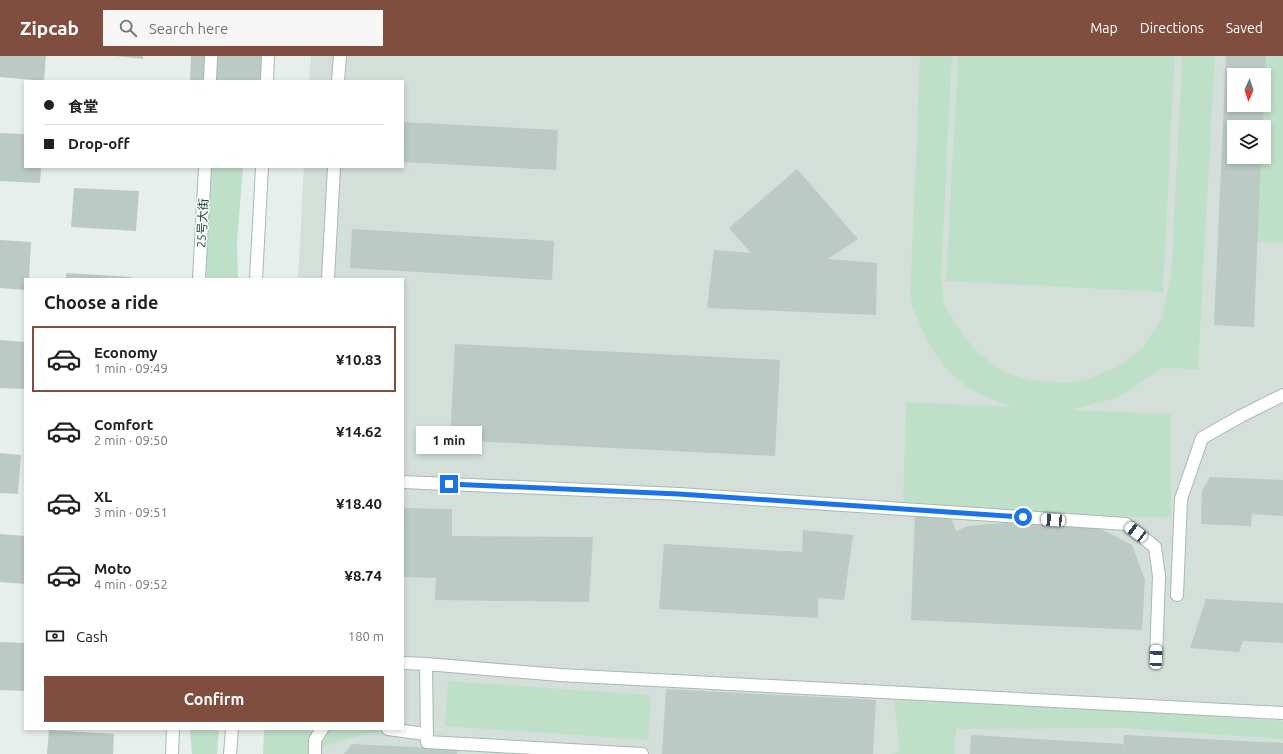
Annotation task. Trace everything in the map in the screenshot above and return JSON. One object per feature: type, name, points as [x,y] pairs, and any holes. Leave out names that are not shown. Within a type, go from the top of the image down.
[{"type":"street","points":[[210,80],[211,56]]},
{"type":"street","points":[[267,80],[268,56]]},
{"type":"street","points":[[338,80],[340,56]]},
{"type":"street","name":"25号大街","points":[[199,278],[205,168]]},
{"type":"street","points":[[256,278],[262,168]]},
{"type":"street","points":[[328,278],[334,168]]},
{"type":"street","points":[[1177,594],[1181,499],[1202,438],[1241,416],[1283,396]]},
{"type":"street","points":[[404,482],[679,494],[1126,524],[1155,547],[1159,576],[1156,657]]},
{"type":"street","points":[[404,663],[560,675],[1283,713]]},
{"type":"street","points":[[426,664],[427,742],[642,754]]},
{"type":"street","points":[[172,754],[174,730]]},
{"type":"street","points":[[230,754],[232,730]]},
{"type":"street","points":[[315,754],[315,740],[321,730]]},
{"type":"street","points":[[396,730],[426,734]]},
{"type":"shaded area","points":[[311,56],[1283,56],[1283,754],[302,754],[304,730],[404,730],[404,278],[298,278],[304,168],[404,168],[404,80],[309,80]]},
{"type":"green space","points":[[920,56],[952,56],[941,277],[944,304],[957,326],[975,350],[1001,371],[1030,380],[1065,383],[1086,379],[1118,367],[1143,347],[1161,319],[1171,276],[1182,56],[1215,56],[1198,369],[1162,368],[1119,397],[1071,410],[1171,414],[1171,518],[903,510],[906,402],[1013,407],[974,391],[951,374],[934,351],[920,325],[910,299]]},
{"type":"green space","points":[[958,56],[1175,56],[1163,292],[946,281]]},
{"type":"green space","points":[[1266,56],[1283,56],[1283,243],[1257,242],[1261,164],[1271,164],[1271,120],[1263,120],[1264,112],[1271,112],[1271,68],[1265,68]]},
{"type":"green space","points":[[211,168],[243,168],[237,243],[238,278],[205,278]]},
{"type":"green space","points":[[448,681],[651,695],[648,740],[445,726]]},
{"type":"green space","points":[[894,700],[1109,708],[1283,721],[1283,739],[1119,728],[956,729],[955,754],[889,754],[900,752]]},
{"type":"green space","points":[[190,730],[219,730],[217,754],[192,754]]},
{"type":"green space","points":[[264,730],[386,730],[386,733],[373,732],[324,746],[316,754],[263,754]]},
{"type":"building","points":[[0,56],[46,56],[44,80],[0,77]]},
{"type":"building","points":[[116,56],[143,56],[143,59]]},
{"type":"building","points":[[191,56],[266,56],[265,80],[190,80]]},
{"type":"building","points":[[1226,56],[1266,56],[1265,68],[1227,68],[1227,112],[1264,112],[1263,120],[1227,120],[1227,164],[1261,164],[1254,327],[1214,325]]},
{"type":"building","points":[[404,122],[558,130],[556,170],[404,162]]},
{"type":"building","points":[[0,133],[24,134],[24,168],[41,168],[40,183],[0,181]]},
{"type":"building","points":[[797,169],[858,239],[828,259],[877,263],[876,315],[707,308],[714,250],[751,253],[729,228]]},
{"type":"building","points":[[74,188],[139,191],[136,231],[71,227]]},
{"type":"building","points":[[352,229],[554,241],[552,280],[350,268]]},
{"type":"building","points":[[0,240],[31,242],[29,278],[24,278],[24,290],[0,288]]},
{"type":"building","points":[[66,273],[131,277],[131,278],[66,278]]},
{"type":"building","points":[[0,340],[24,342],[24,389],[0,388]]},
{"type":"building","points":[[455,344],[780,360],[775,456],[450,440]]},
{"type":"building","points":[[0,453],[21,455],[18,494],[0,493]]},
{"type":"building","points":[[1210,477],[1283,480],[1283,516],[1252,514],[1251,526],[1201,524],[1202,491]]},
{"type":"building","points":[[404,508],[452,509],[452,536],[593,537],[589,602],[435,600],[436,578],[404,577]]},
{"type":"building","points":[[915,511],[950,515],[956,531],[968,526],[1029,521],[1099,528],[1132,545],[1145,580],[1142,630],[911,620]]},
{"type":"building","points":[[803,530],[853,535],[844,600],[818,598],[818,618],[659,609],[664,544],[802,552]]},
{"type":"building","points":[[0,534],[24,536],[24,584],[0,582]]},
{"type":"building","points":[[1206,599],[1283,603],[1283,643],[1243,641],[1239,652],[1190,648]]},
{"type":"building","points":[[0,642],[24,643],[24,691],[0,690]]},
{"type":"building","points":[[666,689],[876,700],[873,754],[662,754]]},
{"type":"building","points":[[49,730],[114,734],[113,754],[47,754]]},
{"type":"building","points":[[971,735],[1123,744],[1123,754],[970,754]]},
{"type":"building","points":[[1124,735],[1283,743],[1283,754],[1123,754]]},
{"type":"building","points":[[352,744],[457,749],[457,754],[344,754]]},
{"type":"route","points":[[449,484],[679,494],[1023,517]]}]
